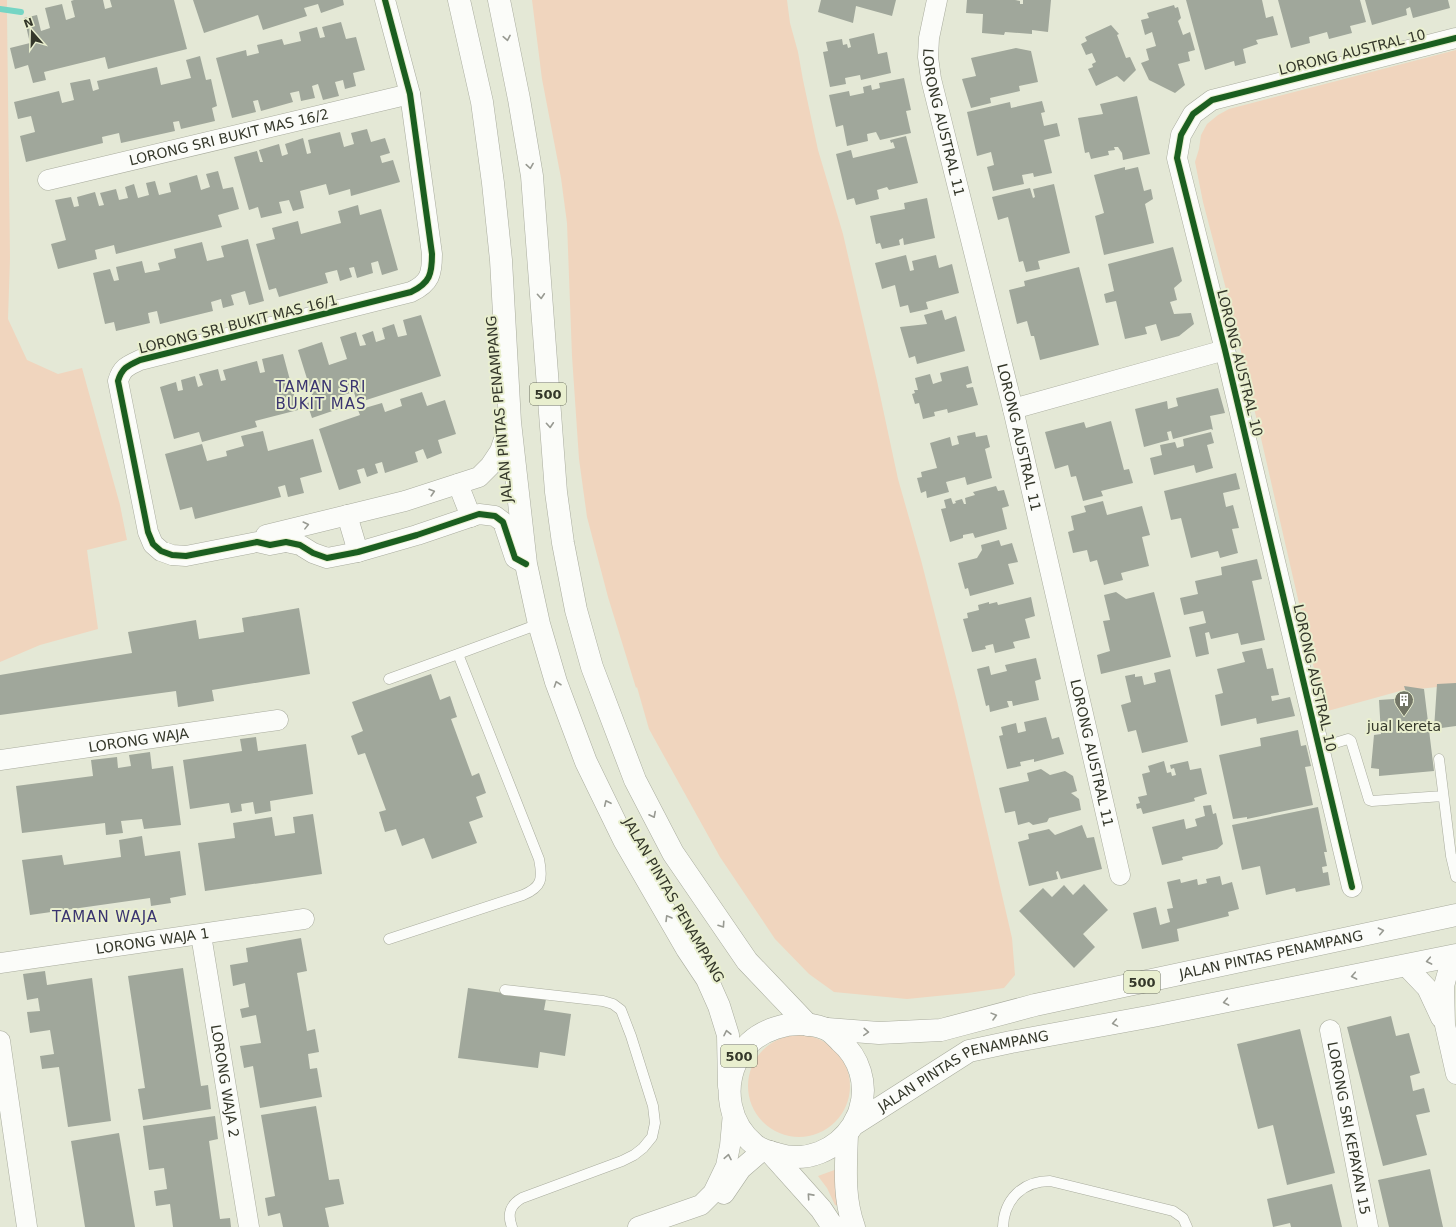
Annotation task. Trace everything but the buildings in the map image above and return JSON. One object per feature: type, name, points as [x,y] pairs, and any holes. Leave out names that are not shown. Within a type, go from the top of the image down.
[{"type":"main road","name":"JALAN PINTAS PENAMPANG","points":[[459,0],[482,102],[493,183],[501,260],[510,422],[526,564],[539,624],[556,682],[586,762],[624,840],[679,936],[707,979],[719,1006],[728,1035],[729,1086]]},
{"type":"main road","name":"JALAN PINTAS PENAMPANG","points":[[499,0],[520,99],[532,176],[557,499],[563,543],[576,610],[592,667],[635,780],[673,853],[746,961],[818,1027],[879,1033],[941,1030],[1035,1005],[1456,915]]},
{"type":"main road","name":"JALAN PINTAS PENAMPANG","points":[[850,1130],[969,1052],[1011,1042],[1153,1016],[1454,956]]},
{"type":"main road","name":"500","points":[[794,1024],[818,1027],[845,1045],[860,1068],[863,1096],[860,1110],[850,1130],[837,1144],[825,1151],[811,1156],[798,1158],[767,1151],[755,1145],[747,1137],[739,1126],[733,1113],[729,1100],[729,1086],[737,1059],[745,1047],[755,1038],[767,1031],[781,1026],[794,1024]]},
{"type":"main road","points":[[850,1130],[845,1176],[848,1212],[854,1227]]},
{"type":"main road","points":[[767,1151],[821,1209],[833,1227]]},
{"type":"street","name":"LORONG SRI BUKIT MAS 16/1","points":[[385,0],[410,94],[432,254],[432,268],[429,278],[422,287],[411,292],[140,360],[128,365],[121,372],[118,381],[148,532],[153,544],[161,551],[172,555],[186,556],[257,542],[270,546],[286,542],[300,545],[327,558],[358,552],[417,535],[479,514],[495,516],[503,522],[514,558],[526,564]]},
{"type":"street","name":"LORONG AUSTRAL 11","points":[[937,0],[929,38],[928,57],[931,79],[1013,409],[1120,875]]},
{"type":"street","name":"LORONG AUSTRAL 10","points":[[1352,888],[1225,350],[1177,158],[1181,135],[1193,114],[1212,100],[1456,38]]},
{"type":"street","name":"LORONG SRI BUKIT MAS 16/2","points":[[48,180],[410,94]]},
{"type":"street","name":"LORONG AUSTRAL 10","points":[[1013,409],[1225,350]]},
{"type":"street","name":"LORONG SRI BUKIT MAS 16/1","points":[[257,542],[262,536],[405,500],[479,477],[490,466],[500,451],[510,422]]},
{"type":"street","points":[[458,484],[471,517]]},
{"type":"street","points":[[347,515],[358,552]]},
{"type":"street","name":"LORONG WAJA","points":[[0,760],[278,720]]},
{"type":"street","name":"LORONG WAJA 1","points":[[0,963],[304,919]]},
{"type":"street","name":"LORONG WAJA 2","points":[[201,935],[249,1227]]},
{"type":"street","points":[[1454,956],[1444,986],[1445,1025],[1456,1074]]},
{"type":"street","points":[[1406,966],[1427,988],[1445,1025]]},
{"type":"street","name":"LORONG SRI KEPAYAN 15","points":[[1330,1030],[1368,1227]]},
{"type":"street","points":[[0,1041],[27,1227]]},
{"type":"street","points":[[638,1227],[701,1205],[712,1193],[726,1166],[730,1146],[733,1113]]},
{"type":"street","points":[[674,1227],[711,1213],[730,1187],[741,1168],[767,1151]]},
{"type":"lane","points":[[390,679],[539,624]]},
{"type":"lane","points":[[389,939],[523,895],[533,890],[540,882],[542,871],[539,859],[458,654]]},
{"type":"lane","points":[[1319,748],[1348,739],[1351,741],[1369,800],[1443,796]]},
{"type":"lane","points":[[1439,758],[1443,796],[1456,877]]},
{"type":"lane","points":[[505,990],[603,1001],[613,1004],[621,1010],[629,1029],[653,1106],[654,1123],[652,1137],[643,1148],[622,1161],[522,1198],[514,1203],[510,1210],[509,1218],[512,1227]]},
{"type":"lane","points":[[1003,1227],[1003,1218],[1008,1205],[1018,1192],[1038,1181],[1050,1181],[1173,1211],[1183,1218],[1187,1227]]},
{"type":"shaded area","points":[[0,0],[7,0],[10,258],[8,319],[27,360],[58,374],[82,368],[120,505],[127,540],[87,550],[98,629],[40,645],[0,662]]},
{"type":"shaded area","points":[[532,0],[787,0],[790,23],[798,52],[818,150],[843,234],[898,479],[921,560],[957,701],[1012,938],[1015,975],[1004,988],[907,999],[834,992],[809,974],[775,939],[720,857],[649,729],[608,597],[587,517],[579,459],[572,356],[567,223],[561,178],[542,79]]},
{"type":"shaded area","points":[[1456,50],[1456,685],[1400,691],[1324,712],[1231,308],[1203,202],[1195,162],[1201,135],[1207,124],[1218,115],[1229,109]]},
{"type":"shaded area","points":[[799,1035],[809,1036],[828,1043],[842,1057],[849,1076],[849,1096],[842,1115],[828,1129],[809,1136],[799,1137],[789,1136],[770,1129],[756,1115],[749,1096],[748,1086],[749,1076],[756,1057],[770,1043],[789,1036]]},
{"type":"shaded area","points":[[840,1168],[839,1206],[835,1205],[827,1188],[818,1176]]},
{"type":"waterway","points":[[0,9],[21,12]]},
{"type":"cycle path","points":[[385,0],[410,94],[432,254],[429,277],[422,285],[411,292],[140,360],[126,368],[121,373],[118,381],[148,532],[153,544],[161,551],[172,555],[186,556],[257,542],[270,545],[286,542],[300,545],[313,553],[327,558],[358,552],[417,535],[479,514],[495,516],[503,522],[515,558],[526,564]]},
{"type":"cycle path","points":[[1352,887],[1225,350],[1177,158],[1181,135],[1193,114],[1212,100],[1456,38]]},
{"type":"place","name":"jual kereta","points":[[1404,717]]},
{"type":"district","name":"TAMAN SRI BUKIT MAS","points":[[321,396]]},
{"type":"district","name":"TAMAN WAJA","points":[[105,917]]}]
